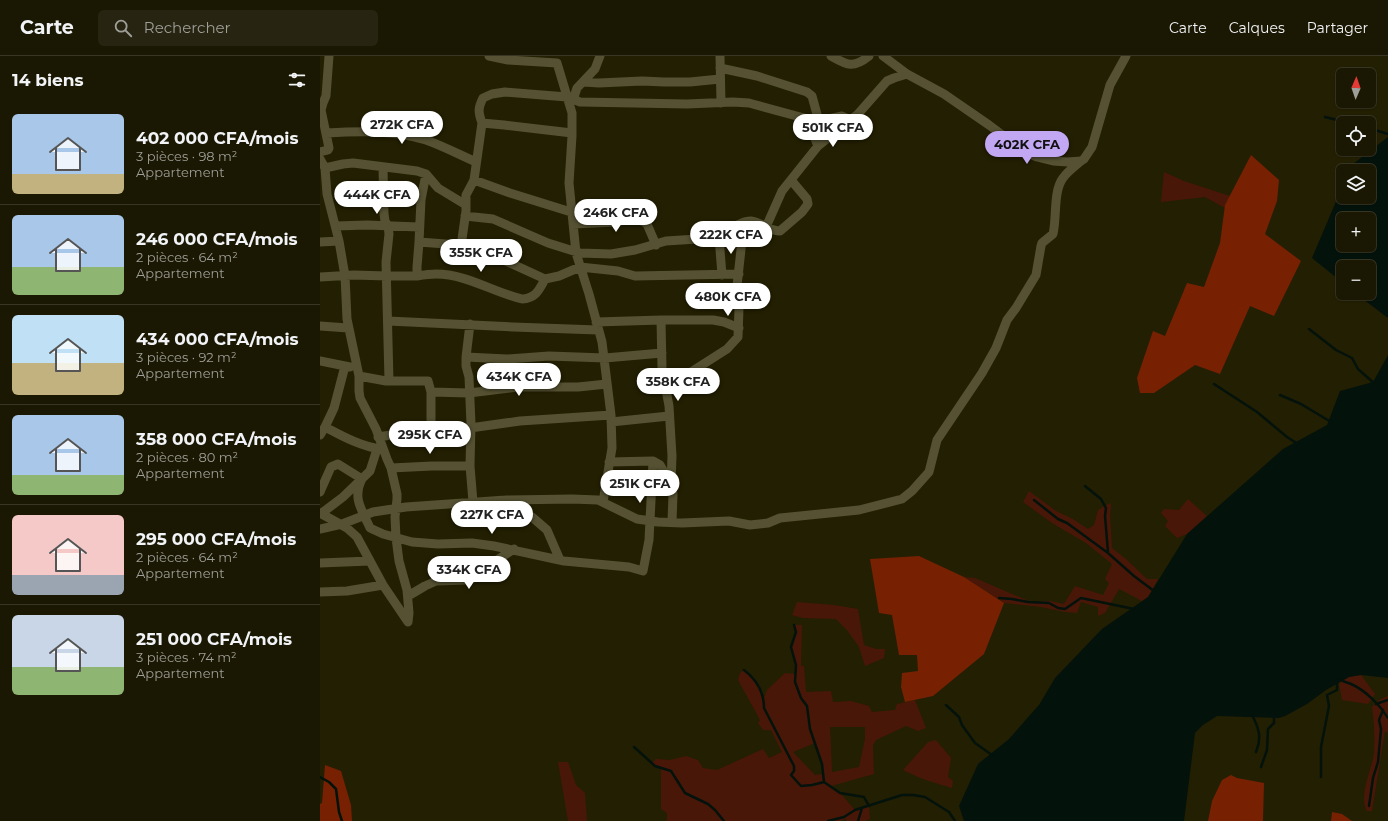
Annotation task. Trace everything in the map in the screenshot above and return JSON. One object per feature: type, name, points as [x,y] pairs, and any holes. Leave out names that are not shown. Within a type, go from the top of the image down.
[{"type":"street","points":[[330,56],[326,96],[321,110],[328,148],[321,160],[324,196],[336,226],[340,241],[345,276],[348,328],[358,372],[360,398],[362,405],[372,420],[378,437],[380,449],[391,468],[397,499],[395,509],[396,538],[399,561],[408,596],[408,622],[383,585],[357,537],[352,531],[342,524],[321,513],[343,497],[362,479],[372,468],[380,449]]},
{"type":"street","points":[[570,98],[577,88],[595,69],[600,56]]},
{"type":"street","points":[[720,56],[721,103]]},
{"type":"street","points":[[831,56],[845,64],[852,65],[869,56]]},
{"type":"street","points":[[320,528],[342,524],[365,514],[406,507],[506,500],[572,499],[593,499],[603,502],[637,519],[650,521],[729,521],[750,526],[768,523],[780,518],[859,510],[902,499],[908,495],[929,472],[938,440],[982,373],[996,348],[1007,320],[1036,275],[1042,243],[1054,234],[1059,183],[1063,177],[1088,154],[1092,147],[1110,85],[1126,56]]},
{"type":"street","points":[[494,57],[508,60],[555,60],[570,98],[572,133],[569,183],[576,253],[589,294],[605,358],[613,439],[603,502]]},
{"type":"street","points":[[885,57],[907,74],[944,94],[1025,152],[1053,161],[1081,161]]},
{"type":"street","points":[[720,68],[757,76],[807,92],[812,96],[818,118],[821,120],[842,116],[851,120]]},
{"type":"street","points":[[766,227],[782,191],[818,146],[862,110],[887,81],[907,74]]},
{"type":"street","points":[[584,82],[690,82],[720,79]]},
{"type":"street","points":[[461,246],[466,195],[474,180],[482,124],[479,115],[479,107],[483,98],[492,94],[505,92],[570,98],[580,102],[687,104],[749,103],[804,118],[808,121],[818,146]]},
{"type":"street","points":[[482,124],[504,124],[572,133]]},
{"type":"street","points":[[326,133],[371,131],[406,135],[432,143],[476,162]]},
{"type":"street","points":[[321,160],[343,164],[353,163],[412,170],[426,174],[435,186],[466,205]]},
{"type":"street","points":[[383,167],[384,214],[385,221],[388,226],[389,241],[386,262],[389,381]]},
{"type":"street","points":[[417,276],[420,200],[426,174]]},
{"type":"street","points":[[474,180],[516,195],[572,212]]},
{"type":"street","points":[[465,216],[493,219],[548,243],[576,253],[611,254],[676,240],[719,237],[744,222],[752,221],[780,231],[802,212],[808,204],[807,199],[791,180]]},
{"type":"street","points":[[573,224],[617,222],[633,218],[647,224],[656,245]]},
{"type":"street","points":[[666,388],[727,349],[738,337],[739,298],[737,286],[744,222]]},
{"type":"street","points":[[336,226],[419,227]]},
{"type":"street","points":[[719,237],[722,275]]},
{"type":"street","points":[[320,242],[340,241]]},
{"type":"street","points":[[419,242],[461,246],[484,251],[545,278],[559,276],[580,267],[618,271],[635,276],[739,274]]},
{"type":"street","points":[[320,277],[354,275],[417,276],[436,274],[476,282],[522,299],[529,298],[539,291],[545,278]]},
{"type":"street","points":[[661,320],[662,368],[666,388],[672,456],[672,522]]},
{"type":"street","points":[[388,321],[513,327],[597,326],[661,320],[713,320],[724,322],[739,328]]},
{"type":"street","points":[[470,324],[466,357],[469,393],[470,466],[473,502]]},
{"type":"street","points":[[320,326],[348,328]]},
{"type":"street","points":[[466,357],[507,359],[549,356],[605,358],[662,353]]},
{"type":"street","points":[[320,361],[345,366],[358,372],[389,381],[404,382],[426,380],[430,382],[431,431]]},
{"type":"street","points":[[345,366],[334,408],[322,431],[380,449]]},
{"type":"street","points":[[431,392],[469,393],[518,387],[571,387],[607,384]]},
{"type":"street","points":[[378,437],[411,432],[470,428],[520,421],[669,416]]},
{"type":"street","points":[[609,462],[653,461],[659,463],[671,484]]},
{"type":"street","points":[[362,479],[358,486],[357,496],[370,528],[396,538],[412,542],[438,544],[472,543],[560,560],[629,567],[643,571],[647,554],[650,521],[653,461]]},
{"type":"street","points":[[320,492],[331,467],[335,464],[338,464],[362,479]]},
{"type":"street","points":[[391,468],[470,466]]},
{"type":"street","points":[[506,500],[547,530],[560,560]]},
{"type":"street","points":[[408,596],[436,581],[466,580],[477,577],[498,560],[514,550]]},
{"type":"street","points":[[320,563],[370,561]]},
{"type":"street","points":[[320,592],[347,591],[383,585]]},
{"type":"shaded area","points":[[1388,137],[1388,318],[1364,300],[1376,300],[1376,260],[1336,260],[1336,277],[1312,258],[1336,201],[1336,204],[1376,204],[1376,164],[1353,164],[1363,156],[1376,156],[1376,146]]},
{"type":"shaded area","points":[[1251,155],[1279,180],[1277,201],[1265,234],[1301,261],[1274,316],[1250,306],[1220,374],[1195,365],[1154,393],[1140,393],[1137,378],[1153,331],[1165,336],[1187,283],[1204,287],[1220,243],[1225,205]]},
{"type":"shaded area","points":[[1164,172],[1184,181],[1230,196],[1225,208],[1205,197],[1161,202]]},
{"type":"shaded area","points":[[1388,355],[1388,678],[1361,675],[1349,677],[1326,690],[1307,704],[1279,718],[1217,716],[1203,725],[1195,733],[1184,821],[964,821],[959,806],[978,764],[1009,739],[1039,705],[1055,678],[1102,629],[1148,597],[1187,534],[1283,449],[1327,425],[1340,391],[1373,382]]},
{"type":"shaded area","points":[[1029,491],[1056,511],[1073,519],[1088,529],[1094,525],[1098,510],[1110,503],[1112,548],[1147,579],[1158,579],[1148,597],[1142,601],[1119,589],[1105,613],[1098,616],[1098,607],[1081,602],[1077,613],[1004,603],[964,577],[975,578],[1031,602],[1050,601],[1064,604],[1075,586],[1103,595],[1109,583],[1105,579],[1112,564],[1086,543],[1052,523],[1023,502]]},
{"type":"shaded area","points":[[1188,499],[1207,516],[1187,534],[1177,538],[1165,526],[1168,521],[1161,513],[1164,509],[1179,510]]},
{"type":"shaded area","points":[[919,556],[964,577],[1004,603],[984,654],[933,696],[905,702],[901,687],[902,673],[918,671],[917,655],[899,655],[892,615],[879,613],[870,559]]},
{"type":"shaded area","points":[[797,602],[834,605],[858,609],[864,645],[876,649],[885,649],[884,658],[865,666],[859,647],[847,630],[836,619],[803,618],[792,615]]},
{"type":"shaded area","points":[[794,625],[802,625],[801,666],[804,666],[806,692],[831,691],[833,702],[851,701],[869,706],[872,712],[895,710],[897,704],[915,700],[926,728],[918,731],[906,726],[876,740],[873,745],[874,774],[831,786],[840,793],[855,810],[869,806],[870,819],[865,821],[847,821],[846,819],[840,821],[667,821],[667,813],[661,809],[661,768],[652,763],[656,759],[670,760],[686,756],[698,760],[703,768],[717,770],[763,749],[769,758],[782,752],[771,730],[763,730],[758,723],[760,720],[738,680],[740,673],[744,670],[751,676],[761,690],[764,698],[767,690],[785,673],[795,674],[796,665],[791,647],[796,632]],"holes":[[[830,727],[865,727],[865,739],[859,767],[832,772]],[[815,743],[822,764],[823,774],[815,775],[793,752]]]},
{"type":"shaded area","points":[[1361,675],[1375,694],[1368,704],[1342,700],[1339,683],[1349,677]]},
{"type":"shaded area","points":[[1388,696],[1388,733],[1385,731],[1372,811],[1367,811],[1364,799],[1366,783],[1374,754],[1372,707],[1379,700]]},
{"type":"shaded area","points":[[936,740],[951,758],[948,777],[953,781],[952,788],[921,778],[903,770],[928,742]]},
{"type":"shaded area","points":[[558,762],[568,762],[576,785],[585,793],[587,821],[568,821]]},
{"type":"shaded area","points":[[325,765],[341,771],[351,805],[352,821],[320,821],[320,804],[322,803]]},
{"type":"shaded area","points":[[1231,775],[1237,778],[1264,783],[1263,821],[1208,821],[1212,801],[1222,780]]},
{"type":"shaded area","points":[[1332,812],[1342,814],[1352,821],[1331,821]]},
{"type":"waterway","points":[[1325,117],[1336,120]]},
{"type":"waterway","points":[[1376,130],[1388,134]]},
{"type":"waterway","points":[[1309,329],[1336,350],[1352,358],[1358,369],[1375,384]]},
{"type":"waterway","points":[[1214,384],[1257,412],[1287,437],[1298,444]]},
{"type":"waterway","points":[[1280,395],[1301,404],[1331,422]]},
{"type":"waterway","points":[[1085,486],[1101,499],[1106,508],[1105,516],[1108,552]]},
{"type":"waterway","points":[[1034,500],[1058,519],[1067,523],[1108,553],[1154,591]]},
{"type":"waterway","points":[[999,598],[1049,603],[1058,608],[1065,609],[1081,598],[1134,609]]},
{"type":"waterway","points":[[794,625],[796,632],[791,647],[796,665],[795,682],[801,698],[807,706],[810,729],[822,764],[824,782],[840,793],[864,797],[869,806]]},
{"type":"waterway","points":[[744,670],[753,678],[759,687],[763,697],[764,708],[794,766],[794,771],[791,775],[801,786],[824,782]]},
{"type":"waterway","points":[[1339,679],[1367,694],[1381,708],[1388,718]]},
{"type":"waterway","points":[[1321,777],[1321,747],[1329,706],[1327,695],[1337,690],[1337,681]]},
{"type":"waterway","points":[[1376,704],[1388,700]]},
{"type":"waterway","points":[[946,705],[959,717],[962,725],[975,743],[992,755]]},
{"type":"waterway","points":[[1369,806],[1373,778],[1378,762],[1381,729],[1379,720],[1383,710]]},
{"type":"waterway","points":[[1252,715],[1259,733],[1259,742],[1256,752]]},
{"type":"waterway","points":[[1261,767],[1267,750],[1268,729],[1274,723],[1274,715]]},
{"type":"waterway","points":[[634,747],[655,766],[671,771],[685,793],[708,804],[724,821]]},
{"type":"waterway","points":[[320,777],[329,782],[336,789],[339,812],[342,821]]},
{"type":"waterway","points":[[828,821],[844,817],[855,810],[902,795],[925,797],[949,812],[955,821]]},
{"type":"waterway","points":[[858,821],[862,808]]}]
